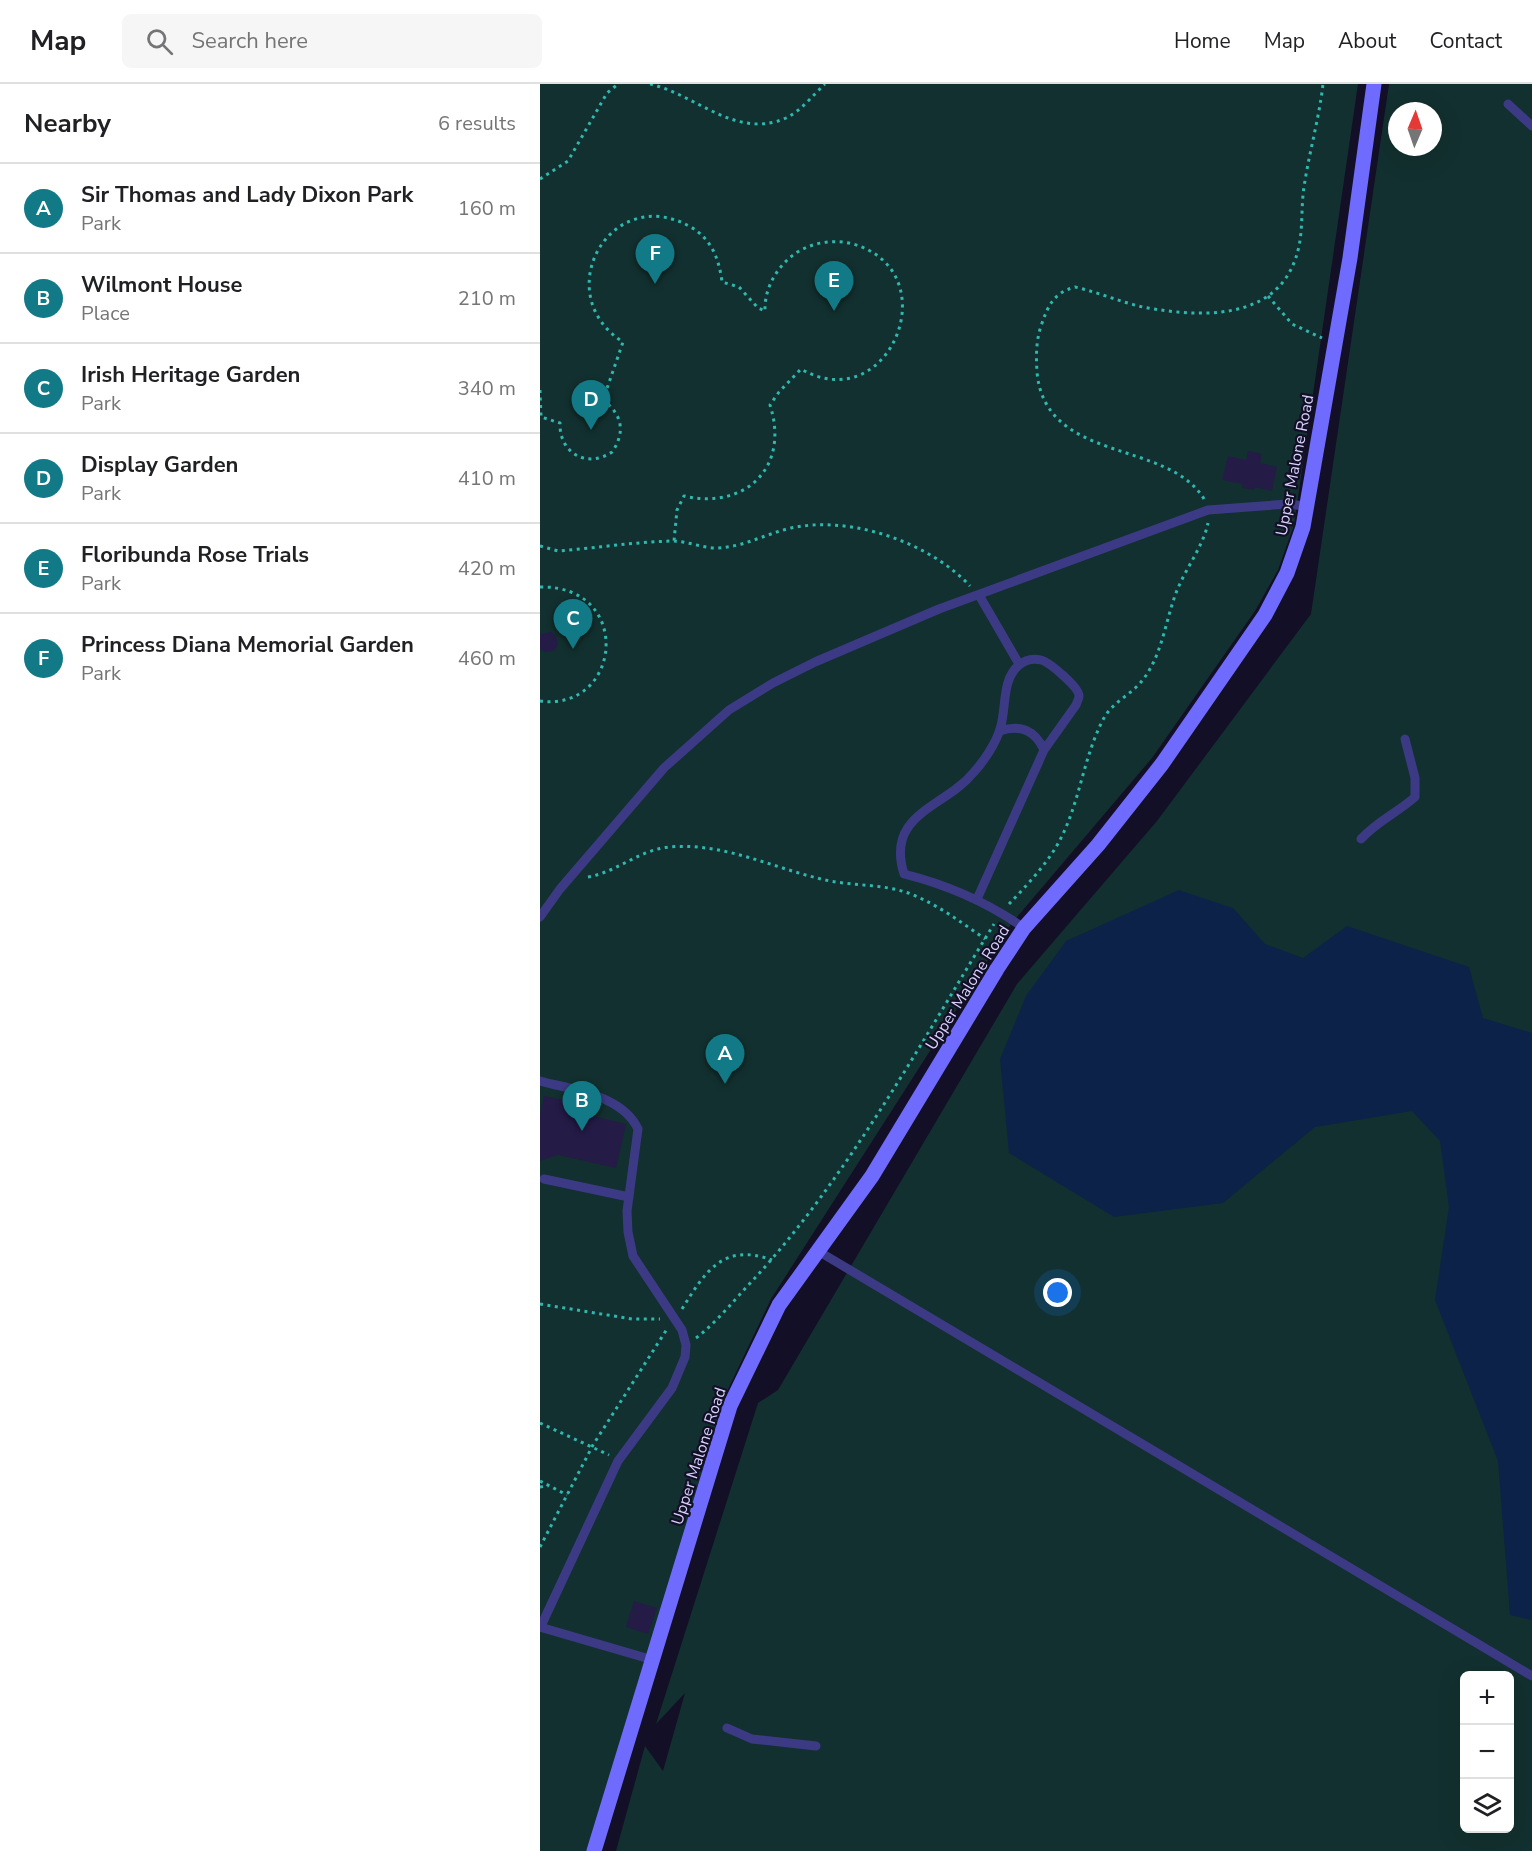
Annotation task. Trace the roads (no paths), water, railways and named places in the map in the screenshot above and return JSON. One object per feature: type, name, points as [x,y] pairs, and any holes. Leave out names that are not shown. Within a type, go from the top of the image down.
[{"type":"main road","name":"Upper Malone Road","points":[[594,1851],[730,1406],[779,1305],[872,1176],[1024,928],[1098,844],[1162,764],[1265,615],[1287,573],[1306,506],[1335,342],[1374,84]]},
{"type":"lane","points":[[1508,104],[1532,126]]},
{"type":"lane","points":[[540,918],[571,876],[664,768],[729,710],[815,662],[979,595],[1208,510],[1287,504],[1306,506]]},
{"type":"lane","points":[[979,595],[1019,664]]},
{"type":"lane","points":[[977,899],[1044,750],[1076,705],[1079,696],[1076,687],[1043,660],[1032,658],[1019,664],[1010,677],[1005,693],[1000,730],[974,772],[954,791],[926,807],[907,828],[899,847],[904,874],[938,883],[977,899],[1024,928]]},
{"type":"lane","points":[[1000,730],[1012,727],[1026,729],[1039,739],[1044,750]]},
{"type":"lane","points":[[1361,839],[1374,825],[1401,809],[1415,797],[1416,778],[1405,739]]},
{"type":"lane","points":[[540,1081],[613,1103],[632,1117],[638,1129],[628,1197],[628,1232],[633,1256],[645,1277],[675,1317],[686,1345],[685,1357],[672,1388],[618,1461],[540,1627],[653,1660]]},
{"type":"lane","points":[[544,1179],[628,1197]]},
{"type":"lane","points":[[818,1251],[1532,1676]]},
{"type":"lane","points":[[727,1728],[752,1739],[816,1746]]},
{"type":"water","points":[[1179,890],[1233,908],[1265,944],[1303,958],[1347,926],[1469,967],[1483,1018],[1532,1033],[1532,1620],[1510,1615],[1498,1461],[1435,1300],[1449,1207],[1440,1141],[1412,1111],[1315,1127],[1223,1203],[1114,1217],[1009,1153],[1000,1059],[1026,996],[1066,941]]},
{"type":"place","name":"Princess Diana Memorial Garden","points":[[655,284]]},
{"type":"place","name":"Floribunda Rose Trials","points":[[834,311]]},
{"type":"place","name":"Display Garden","points":[[591,430]]},
{"type":"place","name":"Irish Heritage Garden","points":[[573,649]]},
{"type":"place","name":"Sir Thomas and Lady Dixon Park","points":[[725,1084]]},
{"type":"place","name":"Wilmont House","points":[[582,1131]]}]
